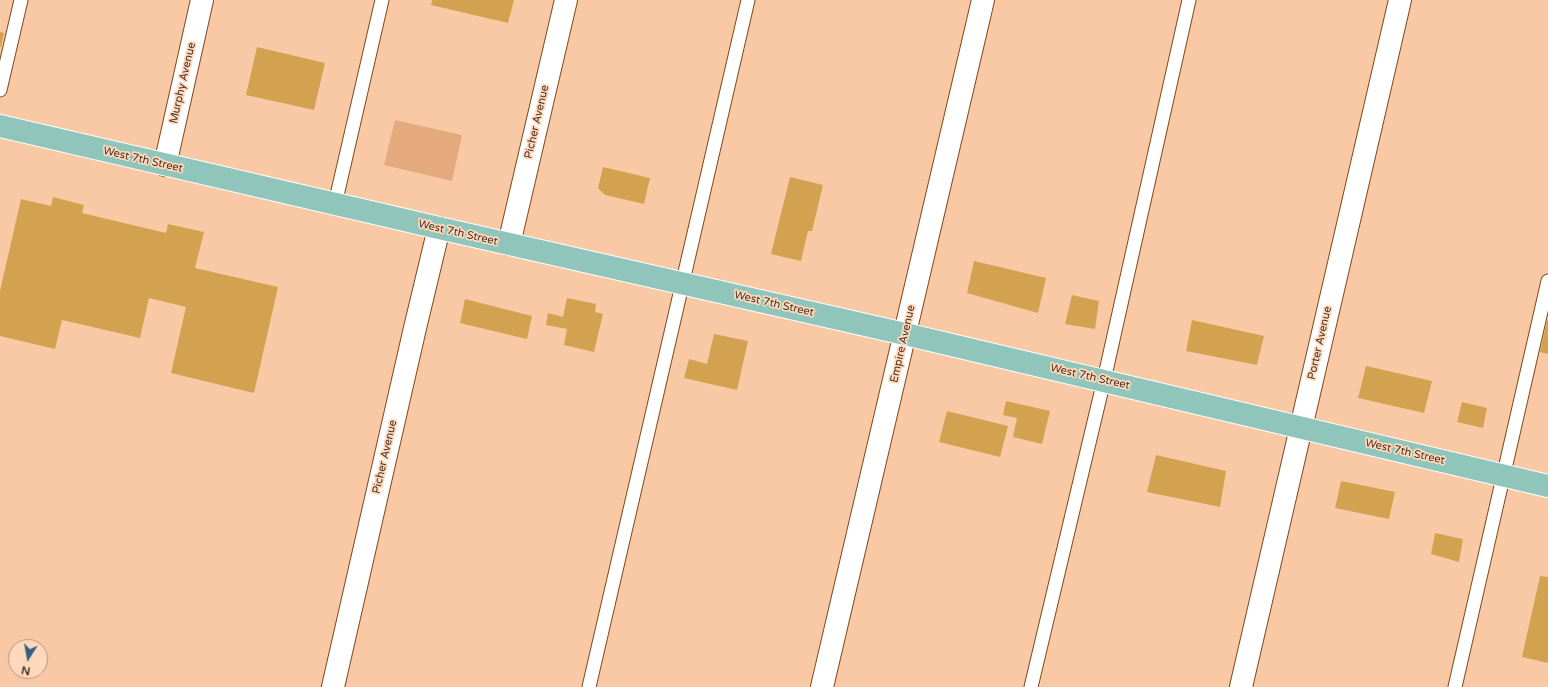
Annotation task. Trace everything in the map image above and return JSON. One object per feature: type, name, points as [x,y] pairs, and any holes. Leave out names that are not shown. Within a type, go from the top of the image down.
[{"type":"main road","name":"West 7th Street","points":[[0,126],[1104,380],[1548,486]]},
{"type":"street","name":"Murphy Avenue","points":[[165,165],[202,0]]},
{"type":"street","name":"Picher Avenue","points":[[509,244],[566,0]]},
{"type":"street","name":"Empire Avenue","points":[[822,687],[983,0]]},
{"type":"street","name":"Porter Avenue","points":[[1241,687],[1400,0]]},
{"type":"street","name":"Picher Avenue","points":[[333,687],[439,228]]},
{"type":"lane","points":[[0,90],[21,0]]},
{"type":"lane","points":[[335,204],[382,0]]},
{"type":"lane","points":[[589,687],[748,0]]},
{"type":"lane","points":[[1031,687],[1104,380],[1189,0]]},
{"type":"lane","points":[[1455,687],[1548,281]]},
{"type":"shaded area","points":[[395,120],[462,135],[452,181],[384,165]]},
{"type":"building","points":[[432,0],[514,0],[508,23],[431,5]]},
{"type":"building","points":[[0,32],[4,33],[1,47],[0,47]]},
{"type":"building","points":[[257,47],[325,63],[314,110],[246,95]]},
{"type":"building","points":[[603,167],[650,178],[644,204],[605,195],[598,188]]},
{"type":"building","points":[[790,177],[823,185],[812,231],[808,231],[801,261],[771,254]]},
{"type":"building","points":[[53,197],[84,205],[82,213],[166,233],[168,224],[204,232],[195,268],[278,287],[254,393],[171,373],[186,307],[149,298],[140,338],[62,320],[55,349],[0,336],[0,291],[21,199],[51,206]]},
{"type":"building","points":[[974,261],[1046,278],[1038,313],[967,293]]},
{"type":"building","points":[[1072,295],[1099,301],[1095,329],[1065,324]]},
{"type":"building","points":[[567,298],[596,304],[595,312],[603,314],[594,352],[564,345],[567,329],[546,325],[548,313],[563,317]]},
{"type":"building","points":[[465,299],[532,316],[527,339],[460,323]]},
{"type":"building","points":[[1192,320],[1264,336],[1257,365],[1186,351]]},
{"type":"building","points":[[1548,320],[1548,354],[1540,352]]},
{"type":"building","points":[[714,334],[748,341],[737,390],[684,378],[689,359],[707,364]]},
{"type":"building","points":[[1366,366],[1432,381],[1424,413],[1358,398]]},
{"type":"building","points":[[1006,401],[1050,411],[1042,444],[1013,437],[1017,418],[1003,415]]},
{"type":"building","points":[[1462,402],[1487,408],[1483,428],[1457,422]]},
{"type":"building","points":[[947,411],[1008,426],[1000,457],[939,442]]},
{"type":"building","points":[[1156,455],[1226,471],[1220,507],[1147,492]]},
{"type":"building","points":[[1341,481],[1395,492],[1389,519],[1335,508]]},
{"type":"building","points":[[1435,533],[1463,539],[1459,562],[1431,554]]},
{"type":"building","points":[[1540,576],[1548,577],[1548,663],[1522,657]]}]
